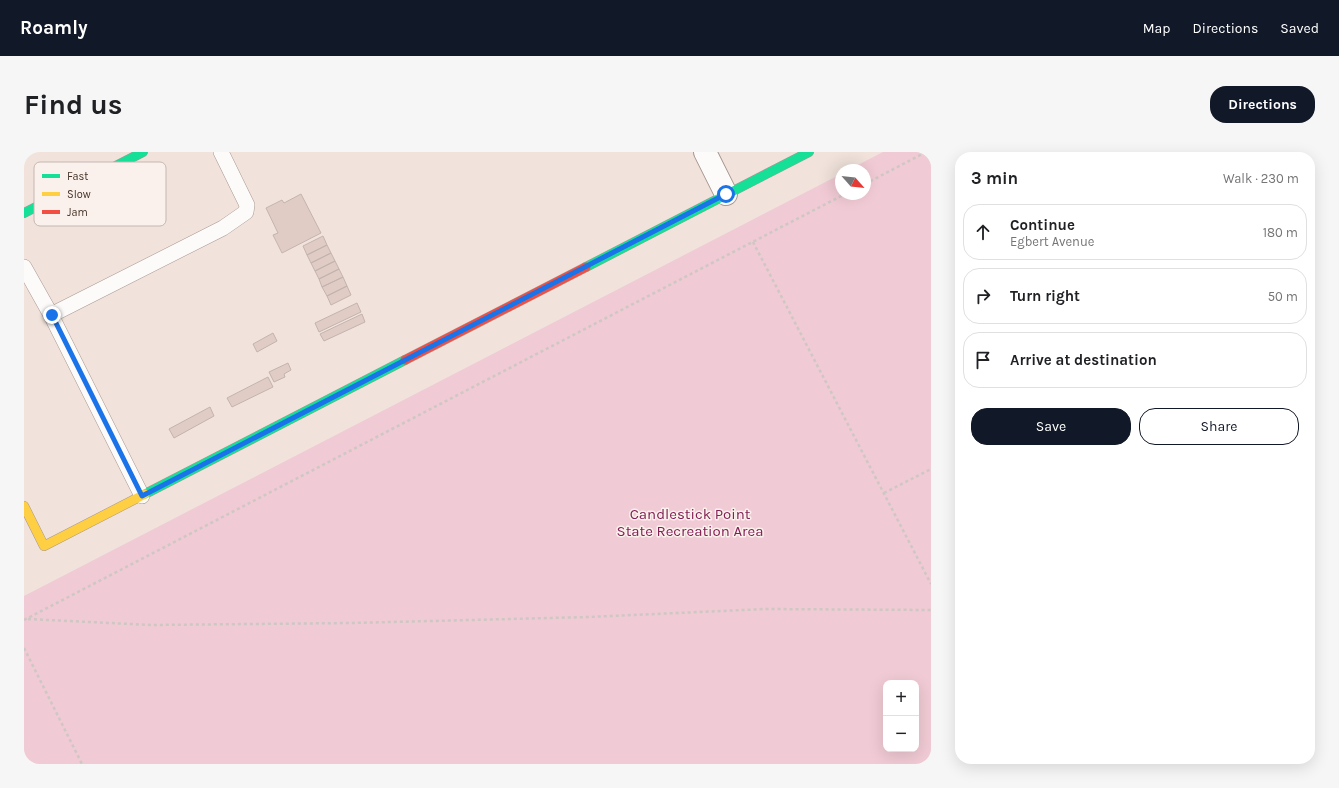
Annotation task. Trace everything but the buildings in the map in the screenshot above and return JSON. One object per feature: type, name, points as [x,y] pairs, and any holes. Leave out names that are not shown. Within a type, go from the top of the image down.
[{"type":"street","points":[[123,162],[143,152]]},
{"type":"street","points":[[705,152],[726,194]]},
{"type":"street","points":[[24,506],[44,546],[809,152]]},
{"type":"street","points":[[24,213],[34,208]]},
{"type":"lane","points":[[52,315],[223,228],[246,212],[247,205],[221,152]]},
{"type":"lane","points":[[24,267],[52,315],[142,496]]},
{"type":"path","points":[[871,181],[926,152]]},
{"type":"path","points":[[25,620],[835,199]]},
{"type":"path","points":[[753,242],[931,584]]},
{"type":"path","points":[[884,493],[931,469]]},
{"type":"path","points":[[25,620],[151,624],[344,623],[581,617],[765,609],[931,610]]},
{"type":"path","points":[[24,648],[82,764]]},
{"type":"green space","name":"Candlestick Point State Recreation Area","points":[[883,152],[931,152],[931,764],[24,764],[24,596],[835,177],[835,200],[871,200],[871,164],[860,164]]},
{"type":"traffic: fast","points":[[123,162],[143,152]]},
{"type":"traffic: fast","points":[[586,267],[809,152]]},
{"type":"traffic: fast","points":[[24,213],[34,208]]},
{"type":"traffic: fast","points":[[145,494],[405,360]]},
{"type":"traffic: slow","points":[[24,506],[44,546],[145,494]]},
{"type":"traffic: jam","points":[[405,360],[586,267]]},
{"type":"route","points":[[52,315],[142,496],[726,194]]}]
